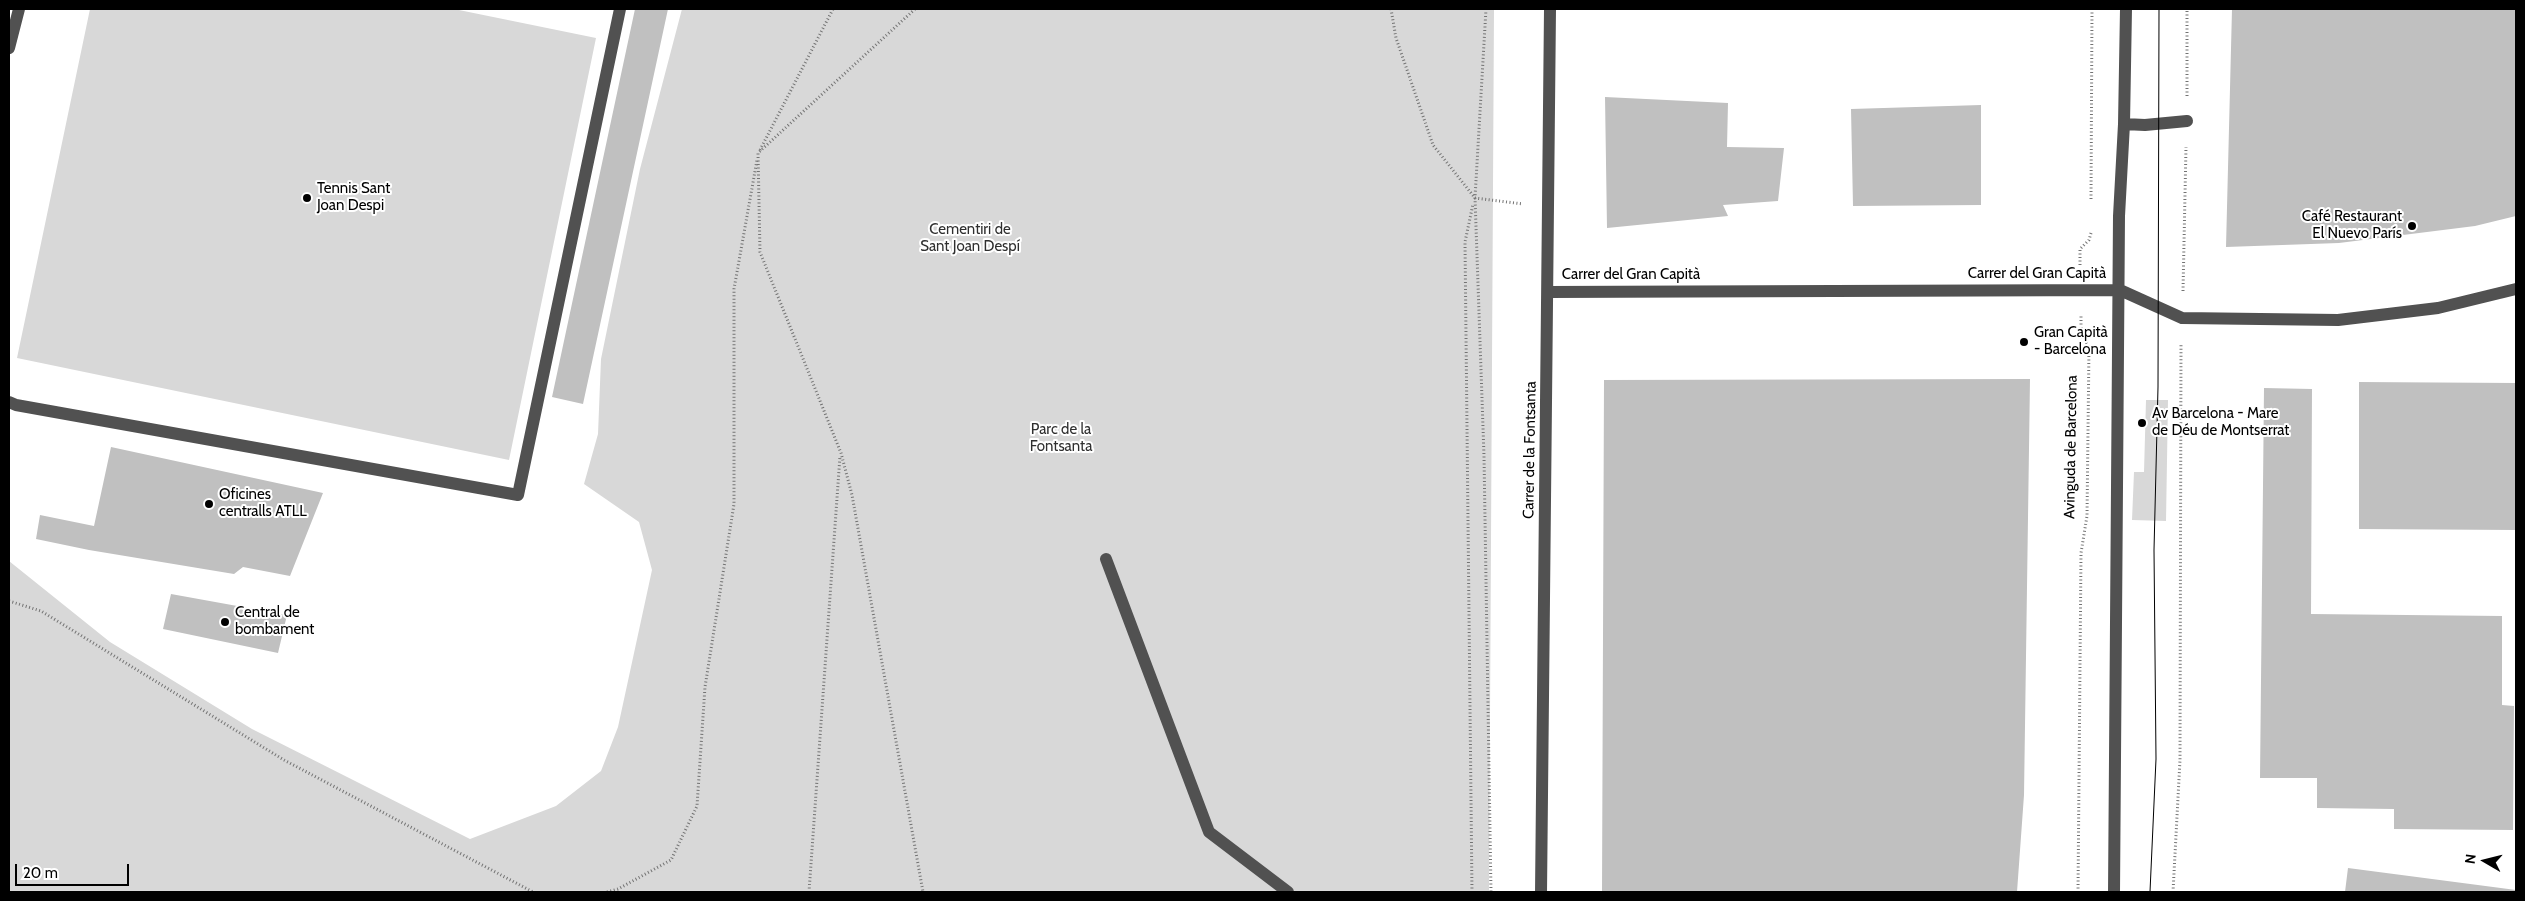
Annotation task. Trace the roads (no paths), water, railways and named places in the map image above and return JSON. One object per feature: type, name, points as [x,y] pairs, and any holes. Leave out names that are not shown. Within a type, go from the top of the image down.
[{"type":"street","points":[[9,48],[18,9]]},
{"type":"street","points":[[9,402],[16,405],[518,495],[620,9]]},
{"type":"street","name":"Carrer de la Fontsanta","points":[[1541,892],[1550,9]]},
{"type":"street","points":[[2114,892],[2120,290],[2119,216],[2124,124],[2126,9]]},
{"type":"street","points":[[2124,124],[2145,126],[2187,121]]},
{"type":"street","name":"Carrer del Gran Capità","points":[[1548,292],[2120,290],[2182,318],[2338,320],[2438,308],[2516,289]]},
{"type":"street","points":[[1106,560],[1210,832],[1288,892]]},
{"type":"tram line","points":[[2150,892],[2156,759],[2154,550],[2158,387],[2159,9]]},
{"type":"place","name":"Tennis Sant Joan Despi","points":[[307,198]]},
{"type":"place","name":"Café Restaurant El Nuevo París","points":[[2412,226]]},
{"type":"place","name":"Gran Capità - Barcelona","points":[[2024,342]]},
{"type":"place","name":"Av Barcelona - Mare de Déu de Montserrat","points":[[2142,423]]},
{"type":"place","name":"Oficines centralls ATLL","points":[[209,504]]},
{"type":"place","name":"Central de bombament","points":[[225,622]]},
{"type":"park label","name":"Cementiri de Sant Joan Despí","points":[[970,238]]},
{"type":"park label","name":"Parc de la Fontsanta","points":[[1061,438]]}]
